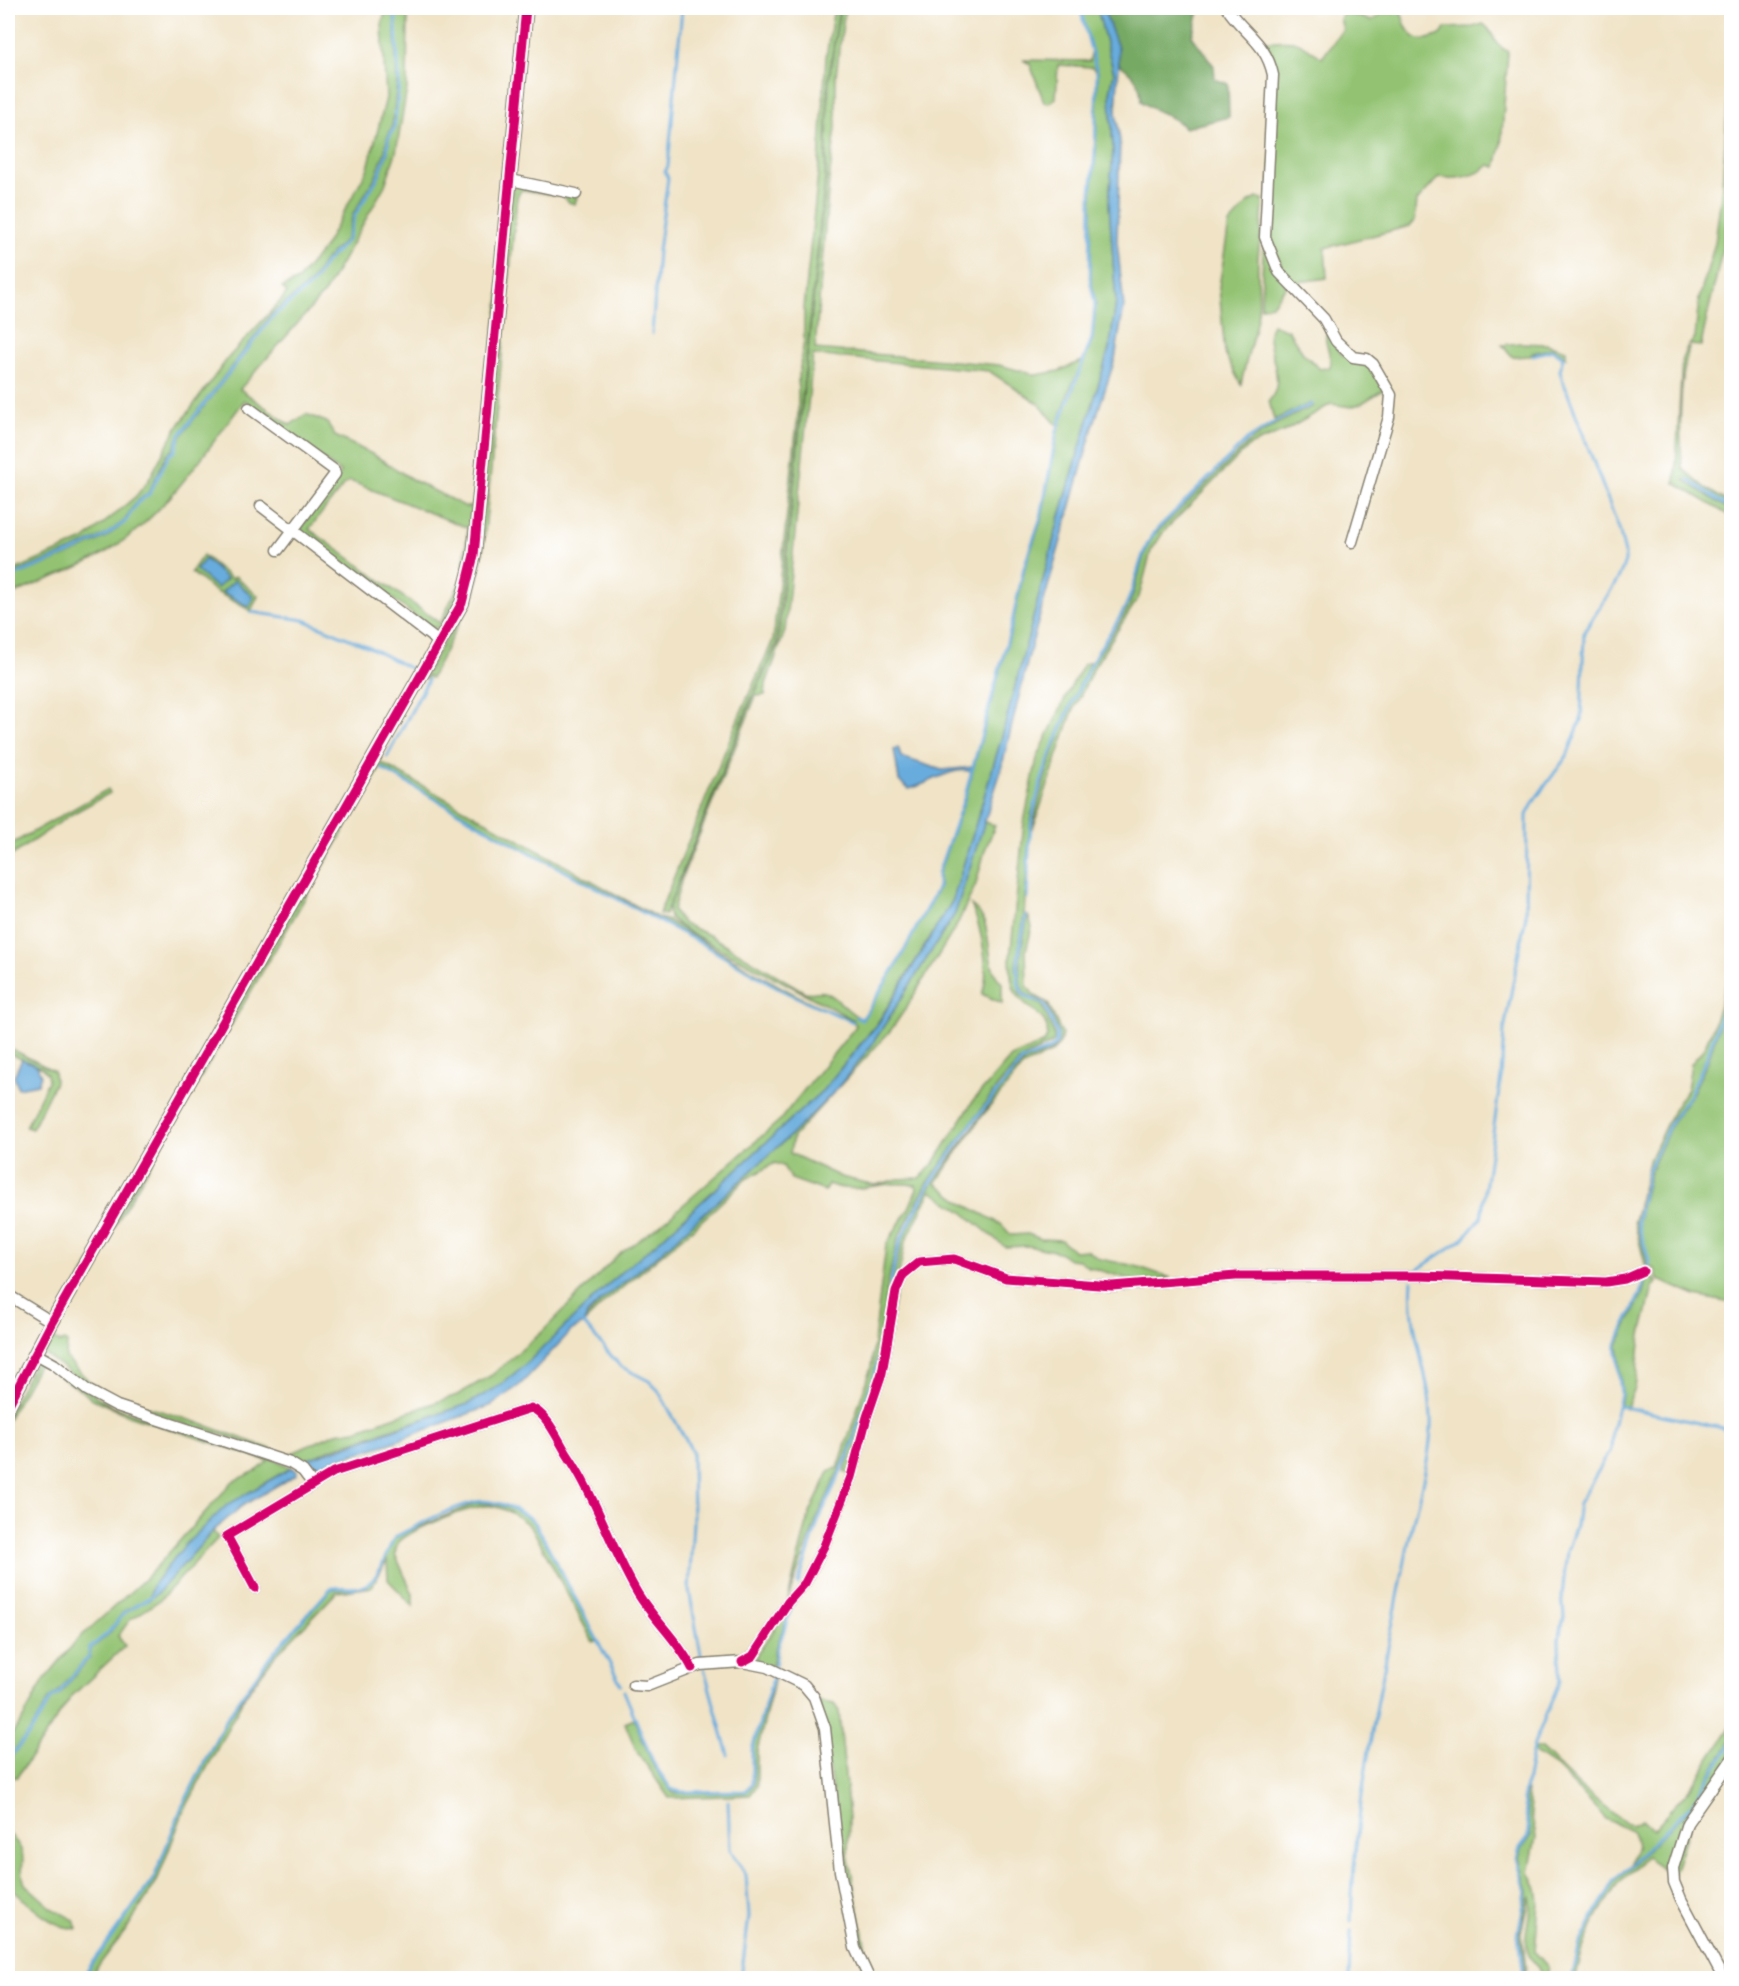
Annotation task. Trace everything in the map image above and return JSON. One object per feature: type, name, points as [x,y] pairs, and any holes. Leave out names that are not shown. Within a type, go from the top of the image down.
[{"type":"street","points":[[8,1406],[52,1322],[462,603],[473,569],[526,8]]},
{"type":"street","points":[[1227,8],[1259,42],[1273,75],[1265,237],[1279,272],[1324,319],[1343,349],[1353,357],[1367,359],[1373,364],[1391,395],[1389,417],[1352,542]]},
{"type":"street","points":[[511,180],[576,194]]},
{"type":"street","points":[[249,408],[334,470],[334,477],[278,550]]},
{"type":"street","points":[[261,506],[440,643]]},
{"type":"street","points":[[742,1662],[753,1656],[788,1602],[805,1583],[828,1536],[851,1477],[882,1373],[896,1292],[903,1275],[919,1262],[954,1259],[1006,1278],[1112,1286],[1226,1276],[1420,1276],[1606,1282],[1625,1279],[1643,1271]]},
{"type":"street","points":[[8,1295],[52,1322]]},
{"type":"street","points":[[36,1354],[110,1403],[291,1464],[303,1471],[312,1483]]},
{"type":"street","points":[[255,1588],[227,1536],[312,1483],[374,1458],[523,1409],[536,1409],[571,1459],[638,1594],[664,1631],[682,1649],[692,1668]]},
{"type":"street","points":[[633,1685],[647,1686],[692,1668],[742,1662],[767,1667],[795,1678],[809,1691],[820,1710],[831,1772],[840,1871],[855,1948],[869,1978]]},
{"type":"street","points":[[1723,1978],[1681,1899],[1674,1882],[1673,1868],[1687,1823],[1716,1785],[1731,1759]]},
{"type":"green space","points":[[386,8],[394,8],[397,84],[392,127],[376,176],[353,214],[346,239],[324,261],[312,281],[272,314],[179,435],[148,493],[136,502],[124,521],[105,535],[8,576],[8,573],[84,540],[136,496],[148,481],[176,429],[228,358],[284,297],[287,292],[282,288],[298,280],[325,246],[368,168],[386,98],[382,25]]},
{"type":"green space","points":[[396,8],[408,8],[407,89],[396,152],[385,185],[325,292],[240,389],[290,425],[306,414],[327,422],[335,436],[374,455],[413,480],[466,507],[476,506],[466,581],[441,629],[429,626],[300,529],[341,473],[245,400],[164,504],[125,540],[92,560],[8,597],[8,579],[71,554],[106,537],[125,523],[137,504],[150,494],[181,436],[274,316],[314,283],[326,263],[348,240],[355,215],[379,177],[388,152],[389,139],[395,128],[399,84]],"holes":[[[350,481],[468,528],[462,578],[440,623],[309,529],[344,485]]]},
{"type":"green space","points":[[834,8],[839,8],[828,81],[825,177],[776,644],[749,703],[665,915],[659,914],[740,714],[773,640],[798,413],[798,382],[804,340],[804,308],[819,164],[826,57]]},
{"type":"green space","points":[[840,8],[845,8],[836,75],[836,128],[829,180],[815,349],[999,365],[1036,375],[1059,371],[1084,360],[1069,391],[1058,426],[1038,403],[989,371],[813,355],[785,631],[766,684],[765,695],[756,696],[683,875],[673,910],[684,924],[709,935],[805,992],[830,994],[863,1019],[897,965],[939,887],[939,873],[966,796],[1012,627],[1025,567],[1042,518],[1058,430],[1093,338],[1096,304],[1091,278],[1092,193],[1096,153],[1098,72],[1080,8],[1097,8],[1114,73],[1110,93],[1113,150],[1109,204],[1116,302],[1110,345],[1058,523],[1001,740],[953,900],[878,1022],[823,1090],[660,1240],[619,1274],[526,1364],[499,1386],[468,1404],[331,1449],[301,1463],[222,1435],[109,1401],[43,1352],[43,1346],[375,764],[382,763],[658,918],[675,924],[758,974],[824,1008],[787,992],[691,936],[517,845],[381,767],[51,1336],[60,1343],[64,1341],[67,1343],[66,1358],[90,1382],[109,1395],[196,1422],[288,1455],[336,1433],[356,1430],[457,1395],[492,1375],[542,1332],[618,1255],[660,1225],[779,1121],[856,1026],[853,1021],[838,1014],[854,1020],[689,932],[670,918],[668,909],[750,704],[778,644],[826,177],[829,81]]},
{"type":"green space","points":[[1103,8],[1200,8],[1192,36],[1214,66],[1215,79],[1228,84],[1229,117],[1185,128],[1141,101],[1140,89],[1135,79],[1119,64],[1118,48]]},
{"type":"green space","points":[[1383,8],[1400,8],[1409,32],[1418,39],[1438,36],[1445,28],[1473,27],[1483,24],[1495,41],[1508,52],[1501,146],[1496,167],[1489,165],[1465,177],[1439,177],[1417,201],[1415,220],[1410,226],[1325,248],[1327,278],[1291,283],[1269,242],[1274,75],[1260,42],[1293,41],[1322,58],[1343,29],[1340,19],[1344,11],[1371,21],[1379,16]]},
{"type":"green space","points":[[1091,52],[1096,71],[1092,67],[1058,65],[1056,98],[1049,103],[1044,102],[1030,64],[1023,60],[1090,61]]},
{"type":"green space","points":[[1731,55],[1733,147],[1728,220],[1701,346],[1689,345],[1695,338],[1699,299],[1715,243],[1722,186]]},
{"type":"green space","points":[[517,185],[577,197],[575,204],[568,202],[563,196],[521,190],[517,198],[483,552],[475,592],[431,678],[428,676],[426,679],[424,677],[461,612],[512,190]]},
{"type":"green space","points":[[1257,198],[1263,199],[1258,257],[1259,301],[1241,385],[1225,354],[1219,287],[1229,224],[1248,203]]},
{"type":"green space","points":[[1266,245],[1287,285],[1272,305],[1261,307],[1263,251]]},
{"type":"green space","points":[[1272,324],[1288,330],[1303,353],[1320,369],[1330,367],[1331,363],[1326,341],[1327,331],[1342,355],[1369,365],[1385,389],[1351,407],[1331,404],[1285,431],[1249,446],[1164,531],[1151,551],[1139,597],[1094,667],[1072,713],[1033,829],[1042,790],[1065,721],[1083,680],[1129,605],[1145,552],[1153,536],[1249,442],[1276,424],[1313,406],[1311,403],[1274,420],[1269,401],[1275,392],[1277,382],[1269,342]]},
{"type":"green space","points":[[1547,344],[1566,350],[1566,357],[1553,348],[1529,356],[1513,357],[1502,345]]},
{"type":"green space","points":[[1687,347],[1689,348],[1683,377],[1681,408],[1682,468],[1705,488],[1731,504],[1731,508],[1701,489],[1689,478],[1684,480],[1731,511],[1731,517],[1675,483],[1682,359]]},
{"type":"green space","points":[[203,555],[232,579],[235,576],[258,596],[251,611],[215,591],[191,572]]},
{"type":"green space","points":[[1090,662],[1059,730],[1031,815],[1024,915],[1016,966],[1020,994],[1042,1005],[1054,1033],[1054,1042],[1021,1059],[998,1086],[927,1184],[898,1238],[887,1287],[874,1372],[849,1449],[817,1518],[788,1599],[809,1515],[830,1470],[838,1468],[871,1367],[886,1245],[909,1208],[917,1189],[916,1185],[894,1184],[844,1188],[828,1184],[825,1191],[791,1179],[783,1166],[775,1163],[746,1179],[696,1226],[605,1302],[586,1321],[585,1319],[603,1299],[659,1254],[792,1134],[871,1046],[955,914],[984,821],[995,826],[985,850],[976,884],[957,925],[891,1030],[793,1137],[790,1153],[841,1177],[875,1185],[898,1179],[920,1178],[934,1163],[973,1101],[1011,1057],[1045,1042],[1047,1026],[1016,993],[1011,976],[1010,959],[1024,822],[1037,758],[1069,690],[1084,664]]},
{"type":"green space","points":[[108,789],[110,793],[72,814],[8,858],[8,846]]},
{"type":"green space","points":[[971,905],[984,922],[992,965],[1002,983],[1002,1003],[982,994],[985,985],[984,949]]},
{"type":"green space","points":[[1028,915],[1032,927],[1026,951],[1027,986],[1034,995],[1048,1003],[1062,1034],[1060,1044],[1051,1053],[1023,1066],[980,1119],[936,1183],[964,1204],[1001,1224],[1011,1235],[1028,1234],[1041,1239],[1061,1240],[1074,1251],[1087,1250],[1100,1259],[1136,1266],[1171,1278],[1139,1282],[1088,1267],[1079,1260],[1069,1259],[1059,1252],[1028,1246],[1005,1247],[964,1213],[931,1191],[905,1243],[882,1363],[849,1474],[844,1472],[878,1373],[891,1288],[902,1240],[931,1186],[1001,1088],[1024,1062],[1051,1051],[1058,1045],[1058,1032],[1046,1002],[1026,994],[1021,985],[1021,955]]},
{"type":"green space","points":[[1731,968],[1731,979],[1722,1013],[1705,1060],[1689,1095],[1671,1119],[1644,1182],[1636,1222],[1647,1261],[1646,1268],[1634,1221],[1650,1158],[1673,1110],[1687,1089],[1691,1064],[1704,1048],[1714,1025]]},
{"type":"green space","points":[[1731,986],[1732,1303],[1696,1296],[1658,1280],[1655,1269],[1650,1267],[1638,1221],[1650,1172],[1673,1121],[1691,1096],[1708,1061]]},
{"type":"green space","points":[[8,1047],[54,1071],[55,1082],[32,1129],[26,1127],[48,1081],[47,1074],[42,1068],[8,1053]]},
{"type":"green space","points":[[1649,1271],[1657,1283],[1653,1287],[1641,1335],[1635,1388],[1626,1409],[1620,1406],[1622,1394],[1618,1344],[1642,1295]]},
{"type":"green space","points":[[43,1361],[111,1406],[280,1462],[297,1471],[291,1468],[255,1488],[212,1519],[171,1562],[153,1587],[150,1597],[124,1611],[107,1634],[89,1648],[88,1656],[58,1692],[50,1698],[29,1733],[8,1757],[8,1739],[21,1722],[44,1680],[76,1641],[149,1575],[233,1481],[258,1470],[268,1461],[128,1415],[93,1399],[42,1364],[39,1364],[8,1419],[8,1412],[35,1362]]},
{"type":"green space","points":[[476,1503],[508,1508],[523,1514],[535,1524],[597,1640],[593,1642],[532,1528],[513,1514],[497,1507],[483,1506],[444,1519],[406,1536],[398,1543],[395,1554],[413,1594],[413,1606],[388,1580],[387,1560],[372,1587],[337,1592],[274,1657],[245,1696],[183,1813],[157,1881],[126,1930],[89,1978],[83,1978],[154,1878],[181,1809],[227,1720],[269,1659],[330,1590],[360,1588],[372,1581],[395,1537]]},
{"type":"green space","points":[[213,1531],[218,1538],[160,1600],[129,1621],[118,1636],[125,1646],[71,1697],[17,1777],[8,1778],[8,1761],[30,1734],[52,1699],[60,1694],[90,1657],[91,1649],[108,1635],[125,1613],[158,1593]]},
{"type":"green space","points":[[793,1601],[775,1651],[772,1667],[756,1661],[756,1656]]},
{"type":"green space","points":[[776,1673],[757,1751],[757,1786],[750,1795],[669,1798],[636,1750],[625,1723],[634,1719],[653,1765],[673,1793],[746,1792],[754,1784],[753,1749]]},
{"type":"green space","points":[[818,1701],[834,1704],[839,1711],[849,1818],[848,1854],[870,1971],[857,1947]]},
{"type":"green space","points":[[1731,1726],[1731,1741],[1691,1805],[1630,1864],[1637,1846],[1633,1832],[1606,1819],[1556,1767],[1533,1752],[1534,1748],[1540,1748],[1581,1788],[1627,1824],[1632,1825],[1642,1820],[1653,1830],[1691,1787]]},
{"type":"green space","points":[[1731,1745],[1731,1757],[1694,1813],[1673,1875],[1646,1857],[1633,1869],[1600,1912],[1585,1943],[1576,1978],[1572,1978],[1581,1944],[1593,1917],[1616,1881],[1692,1806]]},
{"type":"green space","points":[[1526,1787],[1536,1837],[1529,1872],[1537,1889],[1539,1902],[1535,1952],[1548,1967],[1546,1978],[1541,1978],[1539,1969],[1527,1949],[1530,1896],[1522,1933],[1527,1978],[1525,1978],[1520,1934],[1528,1892],[1519,1858],[1521,1849],[1531,1836],[1525,1800]]},
{"type":"green space","points":[[8,1833],[16,1841],[22,1854],[25,1884],[52,1908],[74,1920],[77,1929],[59,1925],[50,1920],[12,1889],[8,1882]]},
{"type":"water","points":[[1097,8],[1103,8],[1118,48],[1116,112],[1120,141],[1117,241],[1124,307],[1115,359],[1093,427],[1031,647],[1000,774],[955,914],[871,1046],[835,1091],[792,1134],[659,1254],[603,1299],[587,1314],[584,1324],[572,1330],[521,1384],[492,1405],[388,1444],[307,1469],[301,1463],[308,1459],[468,1404],[499,1386],[526,1364],[619,1274],[660,1240],[823,1090],[879,1022],[953,900],[1001,740],[1058,523],[1110,345],[1116,302],[1109,204],[1113,150],[1110,93],[1114,73]]},
{"type":"water","points":[[205,559],[227,579],[217,588],[196,570]]},
{"type":"water","points":[[235,580],[253,597],[249,607],[222,592]]},
{"type":"water","points":[[898,747],[901,757],[942,770],[972,767],[971,772],[948,773],[909,789],[899,781],[894,749]]},
{"type":"water","points":[[22,1059],[37,1066],[41,1075],[38,1084],[18,1088],[14,1076]]},
{"type":"water","points":[[291,1468],[297,1471],[297,1474],[242,1506],[213,1531],[158,1593],[149,1599],[152,1586],[185,1545],[227,1505]]},
{"type":"waterway","points":[[8,578],[70,553],[105,536],[125,522],[137,503],[149,494],[169,455],[175,451],[180,435],[273,316],[313,283],[325,263],[347,240],[355,215],[378,177],[387,152],[388,139],[394,128],[399,84],[395,8]]},
{"type":"waterway","points":[[652,334],[658,251],[668,178],[665,172],[668,166],[682,8]]},
{"type":"waterway","points":[[856,1017],[862,1019],[867,1012],[897,964],[938,887],[938,873],[965,796],[1011,627],[1024,567],[1041,517],[1057,430],[1092,338],[1095,304],[1090,279],[1091,193],[1095,153],[1097,72],[1080,8]]},
{"type":"waterway","points":[[1414,1272],[1463,1239],[1481,1218],[1501,1077],[1504,1030],[1526,915],[1527,815],[1536,798],[1567,756],[1581,720],[1584,632],[1618,579],[1625,562],[1619,529],[1562,378],[1560,371],[1563,357],[1553,350],[1533,355]]},
{"type":"waterway","points":[[1027,898],[1031,825],[1042,779],[1065,720],[1090,666],[1127,603],[1152,536],[1247,440],[1275,422],[1312,404]]},
{"type":"waterway","points":[[1689,480],[1732,510]]},
{"type":"waterway","points":[[251,612],[304,620],[369,647],[415,671]]},
{"type":"waterway","points":[[387,757],[428,680]]},
{"type":"waterway","points":[[381,768],[517,846],[691,938],[787,993],[853,1022]]},
{"type":"waterway","points":[[882,1344],[895,1258],[901,1239],[929,1185],[972,1123],[1022,1061],[1056,1044],[1057,1033],[1044,1004],[1028,997],[1020,987],[1018,967],[1026,915]]},
{"type":"waterway","points":[[1523,1978],[1518,1934],[1526,1892],[1517,1858],[1520,1848],[1529,1836],[1523,1800],[1533,1747],[1560,1680],[1559,1639],[1564,1617],[1562,1595],[1567,1551],[1576,1525],[1579,1503],[1611,1450],[1612,1431],[1621,1394],[1616,1344],[1640,1294],[1648,1269],[1649,1261],[1637,1221],[1648,1171],[1672,1120],[1689,1096],[1706,1060],[1732,981]]},
{"type":"waterway","points":[[1351,1922],[1353,1874],[1364,1780],[1408,1545],[1430,1444],[1431,1410],[1413,1318],[1412,1281]]},
{"type":"waterway","points":[[584,1324],[620,1366],[649,1381],[658,1390],[692,1451],[693,1522],[689,1590],[702,1660]]},
{"type":"waterway","points":[[798,1584],[819,1519],[851,1449],[880,1357]]},
{"type":"waterway","points":[[1619,1406],[1732,1430]]},
{"type":"waterway","points":[[82,1978],[154,1878],[181,1809],[226,1719],[268,1659],[330,1589],[367,1585],[377,1574],[395,1537],[445,1512],[476,1502],[500,1504],[531,1519],[536,1524],[621,1685]]},
{"type":"waterway","points":[[8,1759],[30,1733],[51,1699],[59,1693],[89,1656],[90,1648],[107,1634],[125,1612],[152,1596]]},
{"type":"waterway","points":[[775,1666],[777,1650],[794,1601]]},
{"type":"waterway","points":[[704,1668],[728,1755]]},
{"type":"waterway","points":[[624,1691],[654,1764],[671,1789],[681,1792],[746,1791],[752,1783],[752,1750],[773,1677]]},
{"type":"waterway","points":[[1572,1978],[1580,1944],[1615,1880],[1691,1805],[1732,1743]]},
{"type":"waterway","points":[[728,1801],[730,1850],[746,1875],[749,1916],[741,1978]]},
{"type":"waterway","points":[[1349,1978],[1351,1931]]},
{"type":"cycle path","points":[[8,1406],[52,1322],[462,603],[474,555],[526,8]]},
{"type":"cycle path","points":[[742,1662],[753,1656],[788,1602],[805,1583],[824,1546],[851,1477],[867,1417],[882,1373],[896,1291],[903,1275],[919,1262],[954,1259],[1006,1278],[1112,1286],[1236,1276],[1421,1276],[1606,1282],[1625,1279],[1643,1271]]},
{"type":"cycle path","points":[[255,1588],[227,1536],[334,1472],[531,1408],[542,1415],[552,1428],[587,1488],[628,1577],[651,1613],[680,1648],[692,1668]]}]
